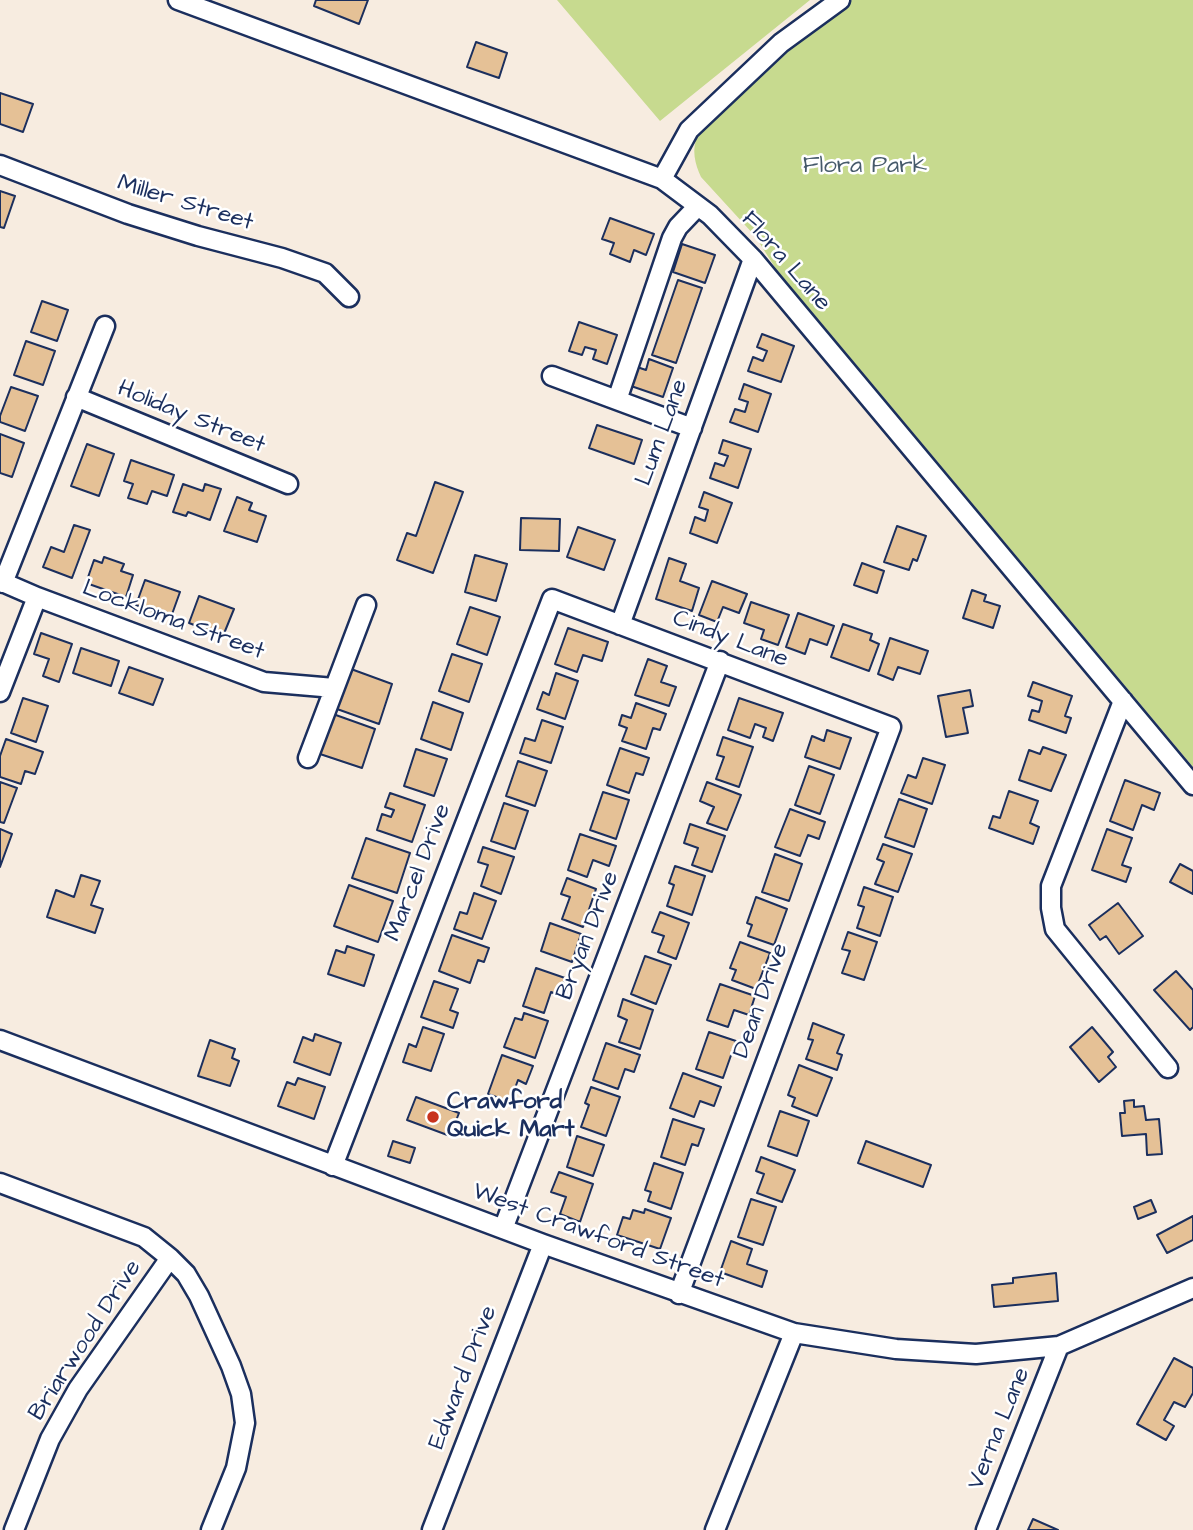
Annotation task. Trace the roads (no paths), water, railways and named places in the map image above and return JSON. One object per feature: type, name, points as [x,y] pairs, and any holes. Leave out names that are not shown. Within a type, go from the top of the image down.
[{"type":"street","name":"Flora Lane","points":[[178,0],[662,179],[710,215],[753,259],[1193,785]]},
{"type":"street","points":[[662,179],[689,130],[781,43],[840,0]]},
{"type":"street","name":"Miller Street","points":[[0,165],[128,214],[325,273],[349,297]]},
{"type":"street","points":[[617,400],[672,238],[698,206]]},
{"type":"street","name":"Lum Lane","points":[[620,625],[753,259]]},
{"type":"street","points":[[2,582],[105,326]]},
{"type":"street","points":[[552,376],[692,428]]},
{"type":"street","name":"Holiday Street","points":[[76,397],[288,484]]},
{"type":"street","name":"Lockloma Street","points":[[2,582],[264,682],[334,688]]},
{"type":"street","points":[[0,692],[37,597]]},
{"type":"street","name":"Cindy Lane","points":[[552,599],[891,727]]},
{"type":"street","name":"Marcel Drive","points":[[333,1166],[552,599]]},
{"type":"street","points":[[308,758],[366,605]]},
{"type":"street","name":"Bryan Drive","points":[[503,1229],[720,661]]},
{"type":"street","points":[[1123,701],[1051,886],[1051,908],[1055,929],[1168,1068]]},
{"type":"street","name":"Dean Drive","points":[[679,1293],[891,727]]},
{"type":"street","name":"West Crawford Street","points":[[0,1040],[543,1244],[794,1333],[896,1349],[976,1354],[1059,1346],[1193,1288]]},
{"type":"street","points":[[0,1183],[144,1237],[186,1274],[231,1366],[241,1394],[245,1423],[236,1468],[211,1530]]},
{"type":"street","name":"Edward Drive","points":[[432,1530],[543,1244]]},
{"type":"street","name":"Briarwood Drive","points":[[14,1530],[50,1439],[78,1389],[170,1258]]},
{"type":"street","points":[[715,1530],[794,1333]]},
{"type":"street","name":"Verna Lane","points":[[986,1530],[1059,1346]]},
{"type":"place","name":"Crawford Quick Mart","points":[[433,1117]]},
{"type":"park label","name":"Flora Park","points":[[865,167]]}]
